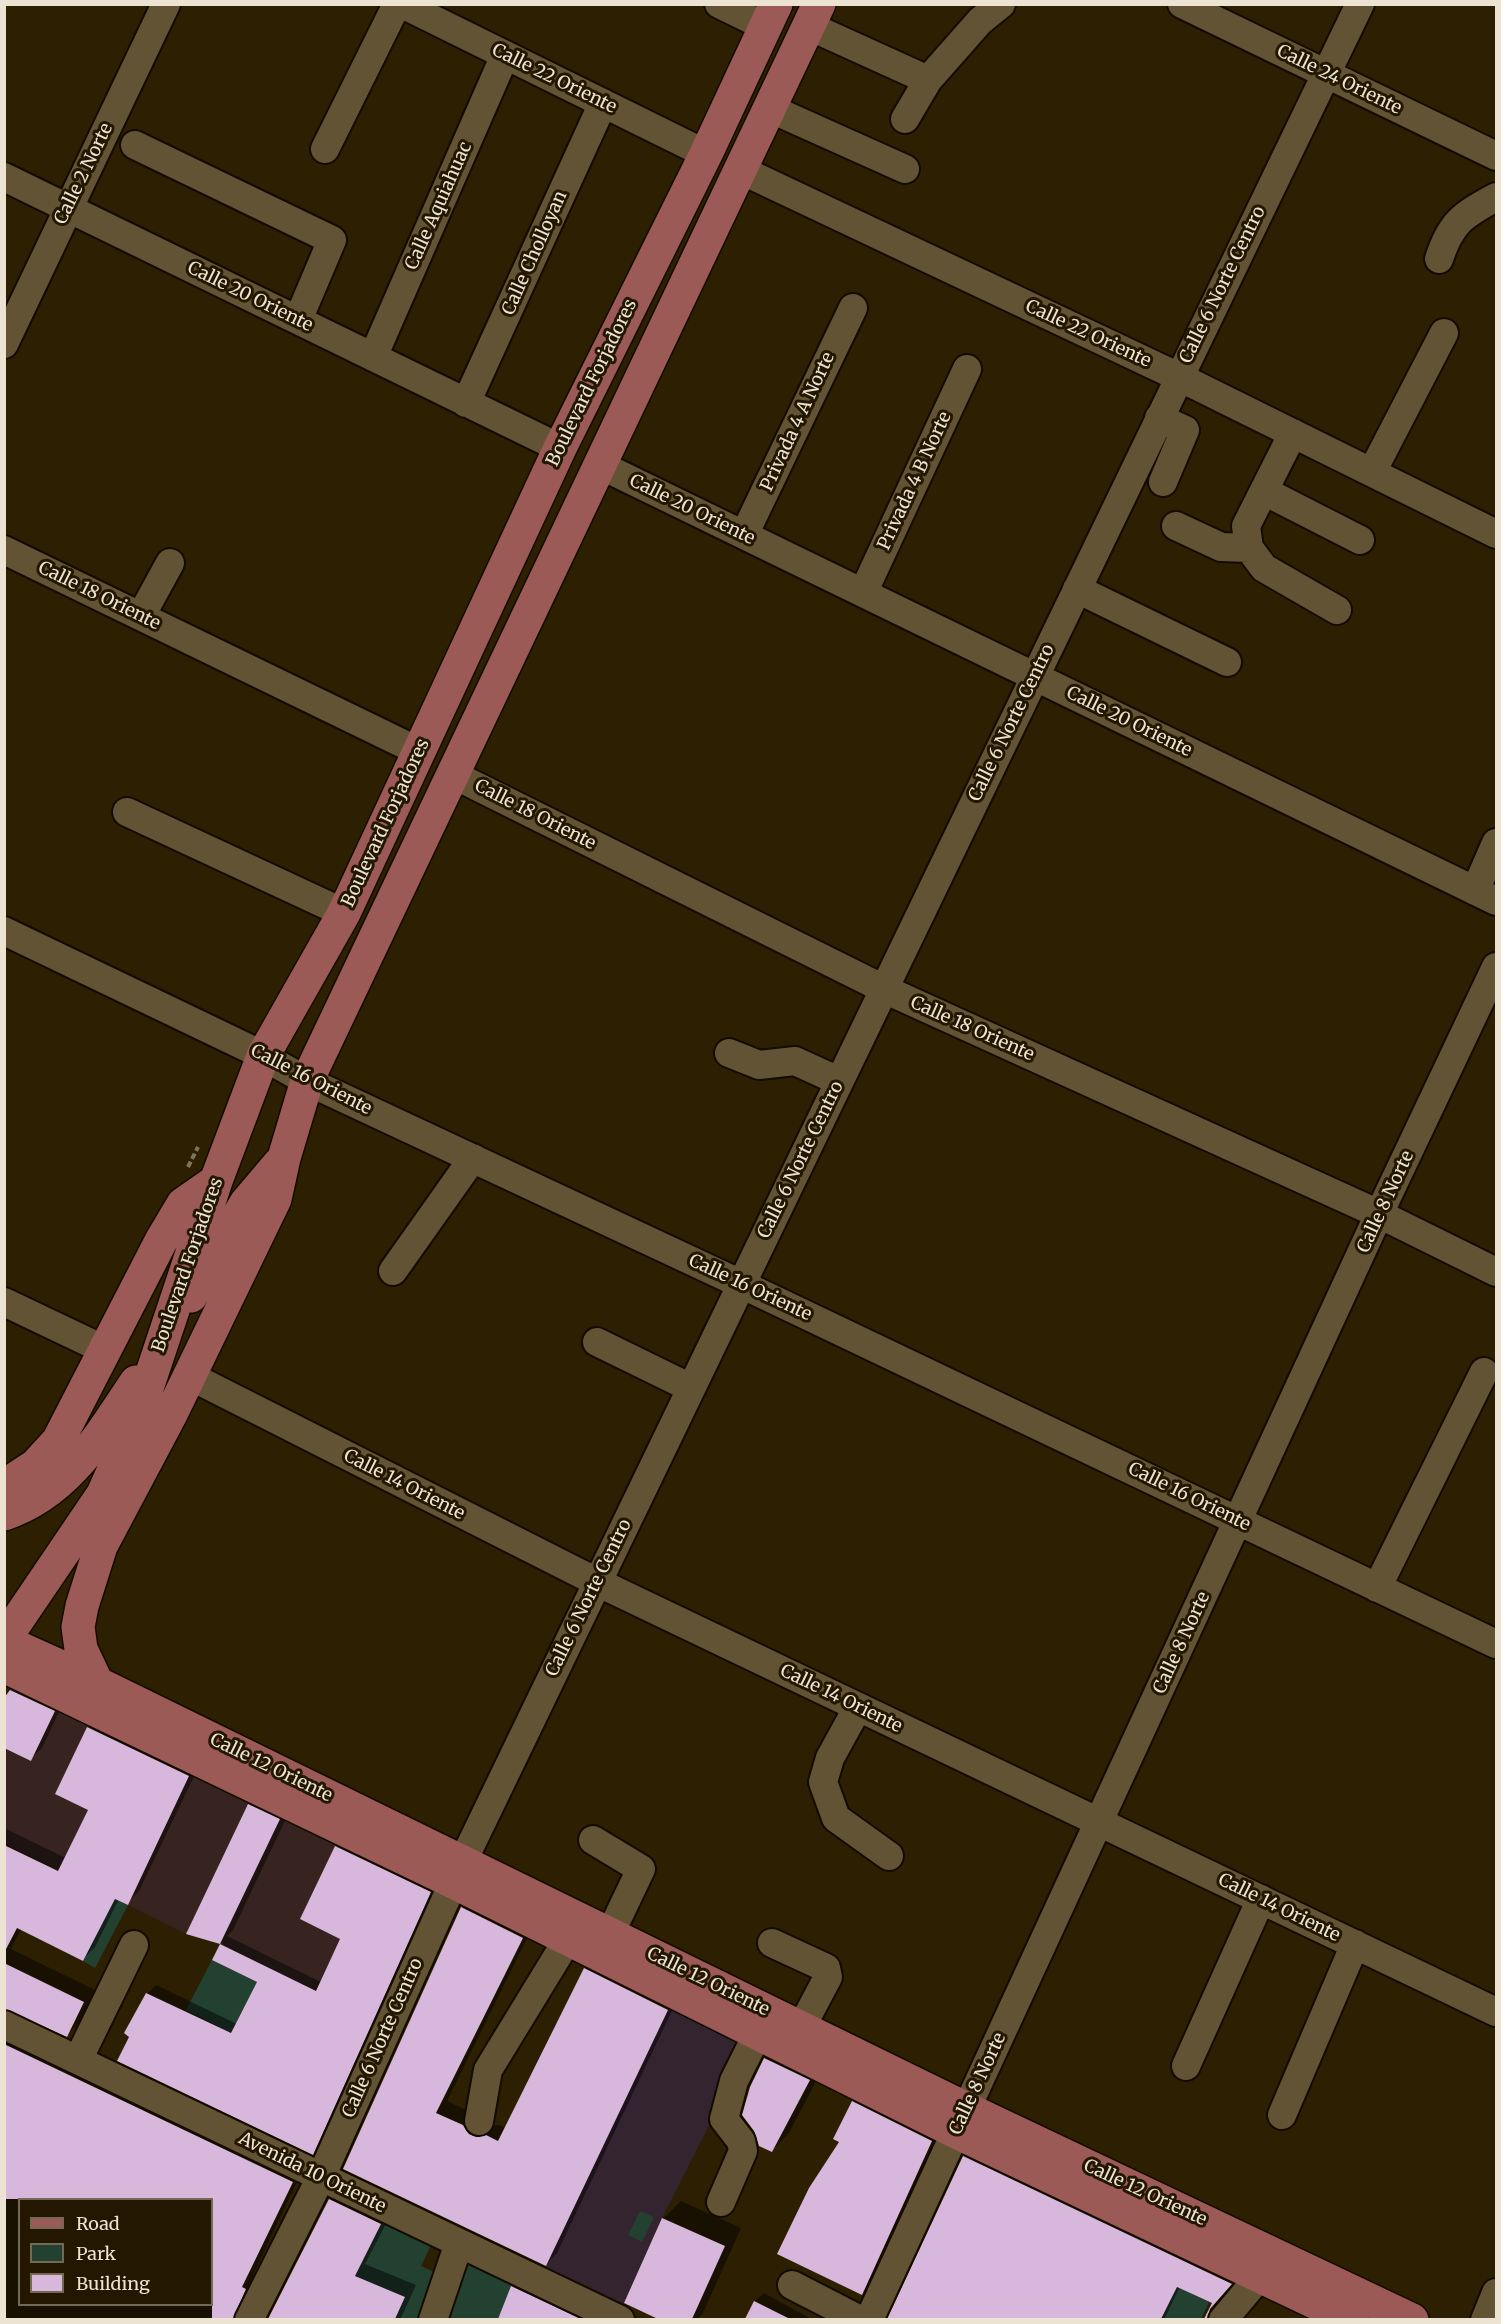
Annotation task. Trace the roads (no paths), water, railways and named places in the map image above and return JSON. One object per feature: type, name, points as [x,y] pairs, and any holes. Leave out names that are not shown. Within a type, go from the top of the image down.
[{"type":"main road","points":[[97,1683],[79,1640],[80,1615],[84,1597],[101,1546],[190,1376],[275,1199],[284,1158],[307,1081],[814,15]]},
{"type":"main road","name":"Boulevard Forjadores","points":[[4,1641],[103,1494],[138,1415],[216,1181],[263,1056],[344,912],[560,448],[706,154],[771,16]]},
{"type":"main road","points":[[4,1514],[33,1501],[70,1473],[85,1457],[159,1348],[246,1203],[284,1158]]},
{"type":"main road","points":[[4,1486],[36,1465],[58,1442],[142,1274],[183,1204],[216,1181]]},
{"type":"main road","name":"Calle 12 Oriente","points":[[4,1641],[97,1683],[458,1872],[568,1940],[758,2033],[1412,2319]]},
{"type":"main road","name":"Calle 12 Oriente","points":[[4,1666],[458,1872],[610,1934],[801,2028],[961,2121],[1260,2276],[1314,2311],[1352,2319]]},
{"type":"street","name":"Calle 2 Norte","points":[[4,344],[166,4]]},
{"type":"street","points":[[325,149],[397,4]]},
{"type":"street","name":"Calle 22 Oriente","points":[[402,4],[706,154]]},
{"type":"street","points":[[719,4],[771,16]]},
{"type":"street","points":[[905,119],[928,80],[980,21],[1001,4]]},
{"type":"street","name":"Calle 24 Oriente","points":[[1182,4],[1497,156]]},
{"type":"street","name":"Calle 6 Norte Centro","points":[[249,2319],[321,2177],[458,1872],[597,1582],[1360,4]]},
{"type":"street","points":[[814,15],[928,80]]},
{"type":"street","name":"Calle Aquiahuac","points":[[374,357],[505,55]]},
{"type":"street","name":"Calle Cholloyan","points":[[466,403],[603,103]]},
{"type":"street","points":[[769,108],[904,169]]},
{"type":"street","points":[[135,145],[332,240],[290,316]]},
{"type":"street","name":"Calle 22 Oriente","points":[[741,170],[1179,377],[1497,534]]},
{"type":"street","name":"Calle 20 Oriente","points":[[4,177],[560,448]]},
{"type":"street","points":[[1439,259],[1447,233],[1463,217],[1497,197]]},
{"type":"street","name":"Privada 4 A Norte","points":[[744,535],[853,308]]},
{"type":"street","points":[[1372,472],[1444,333]]},
{"type":"street","name":"Privada 4 B Norte","points":[[863,593],[967,369]]},
{"type":"street","points":[[1160,418],[1188,425],[1163,482]]},
{"type":"street","points":[[1293,433],[1246,526],[1249,548],[1264,568],[1337,610]]},
{"type":"street","name":"Calle 20 Oriente","points":[[600,465],[1486,896]]},
{"type":"street","points":[[1264,491],[1360,540]]},
{"type":"street","points":[[1176,526],[1221,547],[1249,548]]},
{"type":"street","name":"Calle 18 Oriente","points":[[4,550],[420,752]]},
{"type":"street","points":[[141,616],[170,563]]},
{"type":"street","points":[[1077,589],[1227,662]]},
{"type":"street","name":"Calle 18 Oriente","points":[[452,774],[884,989],[1379,1214],[1497,1272]]},
{"type":"street","points":[[127,812],[344,912]]},
{"type":"street","points":[[1486,896],[1497,843]]},
{"type":"street","name":"Calle 16 Oriente","points":[[4,931],[263,1056],[307,1081],[741,1284],[1497,1644]]},
{"type":"street","name":"Calle 8 Norte","points":[[869,2319],[1379,1214],[1497,967]]},
{"type":"street","points":[[729,1053],[759,1065],[795,1061],[839,1081]]},
{"type":"street","points":[[393,1271],[473,1158]]},
{"type":"street","points":[[4,1302],[105,1350]]},
{"type":"street","points":[[597,1342],[691,1388]]},
{"type":"street","points":[[1377,1588],[1484,1372]]},
{"type":"street","name":"Calle 14 Oriente","points":[[190,1376],[597,1582],[1497,2012]]},
{"type":"street","points":[[858,1707],[830,1758],[823,1782],[836,1818],[889,1856]]},
{"type":"street","points":[[593,1840],[641,1869],[610,1934]]},
{"type":"street","points":[[1186,2066],[1262,1899]]},
{"type":"street","points":[[479,2121],[488,2070],[568,1940]]},
{"type":"street","points":[[772,1943],[826,1968],[828,1977],[801,2028]]},
{"type":"street","points":[[1282,2115],[1354,1944]]},
{"type":"street","points":[[78,2060],[134,1945]]},
{"type":"street","name":"Avenida 10 Oriente","points":[[4,2025],[620,2319]]},
{"type":"street","points":[[721,2202],[743,2151],[741,2141],[724,2119],[734,2081],[758,2033]]},
{"type":"street","points":[[433,2319],[459,2243]]},
{"type":"street","points":[[1223,2319],[1260,2276]]},
{"type":"street","points":[[792,2284],[860,2319]]},
{"type":"street","points":[[1485,2319],[1497,2293]]}]
